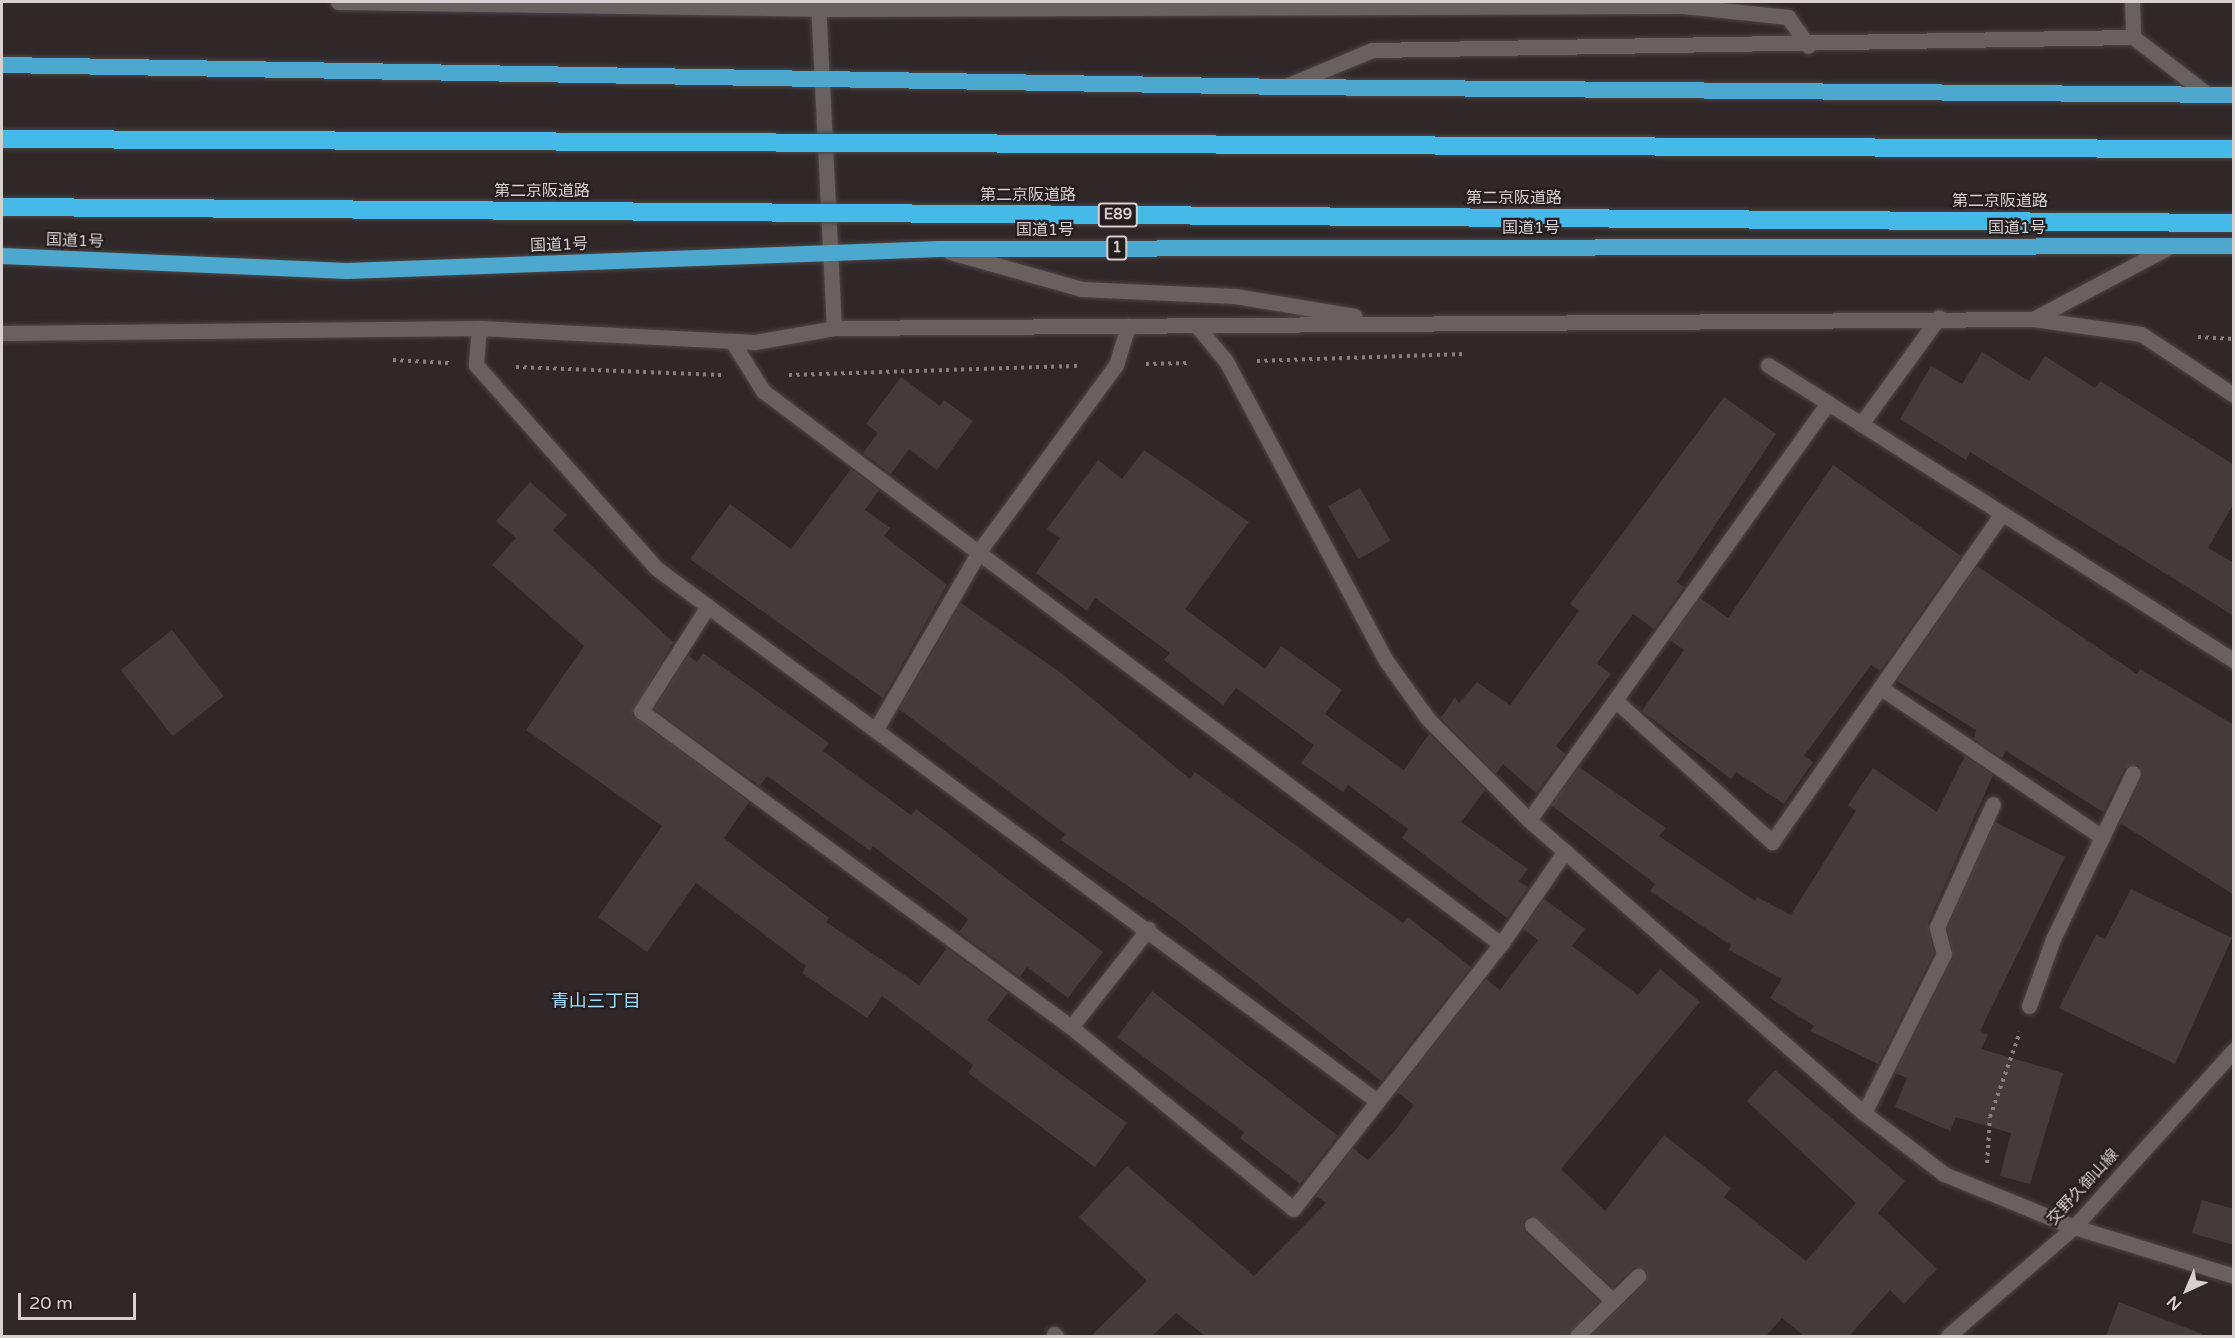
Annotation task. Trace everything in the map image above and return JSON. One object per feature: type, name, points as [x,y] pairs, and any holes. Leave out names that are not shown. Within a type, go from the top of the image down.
[{"type":"highway","points":[[2,65],[1285,87],[2234,95]]},
{"type":"highway","points":[[2,139],[2234,149]]},
{"type":"highway","name":"第二京阪道路","points":[[2,207],[2234,223]]},
{"type":"highway","name":"国道1号","points":[[2,256],[347,271],[940,249],[2234,246]]},
{"type":"street","points":[[338,2],[1683,6],[1788,17],[1808,46]]},
{"type":"street","points":[[2132,2],[2133,37]]},
{"type":"street","points":[[819,5],[819,79],[827,253],[834,328]]},
{"type":"street","points":[[1285,87],[1372,50],[1808,46],[2133,37],[2207,94]]},
{"type":"street","points":[[2033,319],[2171,246]]},
{"type":"street","points":[[940,249],[1082,289],[1235,296],[1393,322]]},
{"type":"street","points":[[1862,424],[1940,317]]},
{"type":"street","points":[[2,333],[479,328],[732,341],[834,328],[1940,317],[2033,319],[2141,334],[2234,395]]},
{"type":"street","points":[[1196,325],[1226,362],[1387,662],[1428,719],[1530,820],[1864,1113],[1944,1174],[2074,1227],[2234,1276]]},
{"type":"street","points":[[876,729],[980,550],[1116,365],[1128,326]]},
{"type":"street","points":[[479,328],[476,365],[656,567],[1148,929],[1377,1101]]},
{"type":"street","points":[[732,341],[763,390],[980,550],[1238,750],[1501,944]]},
{"type":"street","points":[[1768,365],[2234,662]]},
{"type":"street","points":[[1530,820],[1828,403]]},
{"type":"street","points":[[1615,700],[1772,842],[2002,514]]},
{"type":"street","points":[[708,606],[640,711],[1071,1027],[1293,1209],[1501,944],[1565,851]]},
{"type":"street","points":[[1881,688],[2102,837]]},
{"type":"street","points":[[2029,1006],[2052,939],[2133,773]]},
{"type":"street","points":[[1864,1113],[1944,954],[1937,927],[1993,804]]},
{"type":"street","points":[[1071,1027],[1148,929]]},
{"type":"street","name":"交野久御山線","points":[[1948,1336],[2074,1227],[2234,1050]]},
{"type":"street","points":[[1532,1225],[1612,1301]]},
{"type":"street","points":[[1577,1336],[1638,1276]]},
{"type":"path","points":[[1986,1192],[1990,1117],[2029,1006]]},
{"type":"building","points":[[1982,352],[2029,381],[2045,356],[2095,388],[2100,381],[2234,465],[2234,503],[2208,548],[2234,563],[2234,616],[1970,452],[1966,460],[1900,419],[1931,366],[1962,384]]},
{"type":"building","points":[[901,377],[940,406],[944,400],[973,421],[937,470],[909,449],[891,474],[863,453],[878,433],[866,424]]},
{"type":"building","points":[[1724,397],[1776,434],[1677,582],[1684,587],[1654,629],[1633,614],[1597,663],[1611,674],[1556,746],[1565,754],[1536,793],[1503,764],[1496,774],[1441,718],[1455,697],[1459,703],[1477,682],[1510,705],[1579,611],[1570,604]]},
{"type":"building","points":[[1144,450],[1249,522],[1185,609],[1265,669],[1281,646],[1342,690],[1325,714],[1404,770],[1429,734],[1485,790],[1461,822],[1528,869],[1519,881],[1528,887],[1507,918],[1402,838],[1408,829],[1348,785],[1343,792],[1301,763],[1314,745],[1236,688],[1223,705],[1164,660],[1170,653],[1095,598],[1087,611],[1036,573],[1060,538],[1047,529],[1098,460],[1122,479]]},
{"type":"building","points":[[1833,465],[1961,556],[1880,671],[1871,665],[1804,756],[1813,762],[1784,804],[1736,772],[1731,779],[1642,711],[1684,650],[1670,640],[1700,598],[1728,618]]},
{"type":"building","points":[[851,469],[879,490],[865,510],[890,528],[884,536],[947,585],[883,698],[690,559],[730,504],[791,549]]},
{"type":"building","points":[[530,482],[567,515],[553,530],[673,642],[632,715],[749,802],[724,838],[829,918],[826,922],[919,985],[947,948],[1008,993],[987,1020],[1127,1123],[1095,1167],[968,1073],[973,1065],[882,996],[867,1018],[802,973],[806,966],[696,883],[647,952],[598,917],[662,826],[526,730],[584,646],[492,565],[516,538],[496,521]]},
{"type":"building","points":[[1360,488],[1390,541],[1358,559],[1328,506]]},
{"type":"building","points":[[1977,566],[2137,674],[2140,669],[2234,725],[2234,895],[2120,823],[2142,777],[2138,765],[2125,768],[2103,812],[2006,751],[2002,758],[1974,739],[1976,730],[1897,681]]},
{"type":"building","points":[[961,603],[1061,673],[1190,779],[1195,772],[1403,923],[1408,917],[1471,967],[1381,1081],[1174,918],[1061,840],[1065,834],[899,709]]},
{"type":"building","points":[[172,630],[224,696],[172,736],[121,670]]},
{"type":"building","points":[[703,653],[829,743],[823,751],[911,815],[916,809],[1103,952],[1068,998],[1027,967],[1020,977],[959,932],[968,919],[873,846],[870,851],[767,776],[760,786],[654,709],[688,655],[697,662]]},
{"type":"building","points":[[1965,756],[1993,775],[1928,923],[1934,953],[1878,1064],[1810,1031],[1814,1026],[1770,998],[1782,979],[1729,950],[1731,945],[1650,891],[1655,884],[1551,805],[1579,767],[1666,828],[1659,836],[1755,901],[1757,897],[1791,915],[1856,811],[1848,805],[1873,768],[1937,812]]},
{"type":"building","points":[[1995,822],[2065,857],[1980,1031],[1988,1035],[1981,1049],[2063,1073],[2030,1184],[2000,1176],[2011,1133],[1956,1117],[1950,1131],[1895,1107],[1907,1078],[1895,1073],[1953,958],[1947,928]]},
{"type":"building","points":[[2131,889],[2232,938],[2175,1064],[2059,1008],[2096,935],[2105,939]]},
{"type":"building","points":[[1544,899],[1585,929],[1572,946],[1638,995],[1660,969],[1700,1002],[1561,1169],[1605,1211],[1664,1135],[1731,1188],[1724,1197],[1806,1261],[1856,1203],[1747,1101],[1775,1070],[1905,1181],[1878,1213],[1937,1269],[1904,1304],[1890,1290],[1849,1336],[1804,1336],[1782,1318],[1766,1336],[1590,1336],[1645,1283],[1647,1273],[1635,1267],[1613,1287],[1530,1216],[1523,1222],[1525,1232],[1599,1301],[1568,1336],[1205,1336],[1176,1313],[1152,1336],[1091,1336],[1147,1281],[1079,1217],[1127,1166],[1254,1276],[1326,1203],[1316,1196],[1353,1148],[1368,1160],[1394,1132],[1414,1105],[1397,1092],[1486,979],[1500,990],[1538,940],[1523,929]]},
{"type":"building","points":[[1152,991],[1338,1136],[1300,1184],[1240,1138],[1244,1132],[1117,1037]]},
{"type":"building","points":[[2202,1200],[2234,1209],[2234,1245],[2192,1233]]},
{"type":"building","points":[[2119,1302],[2202,1334],[2202,1336],[2106,1336]]},
{"type":"district","name":"青山三丁目","points":[[596,1001]]}]
